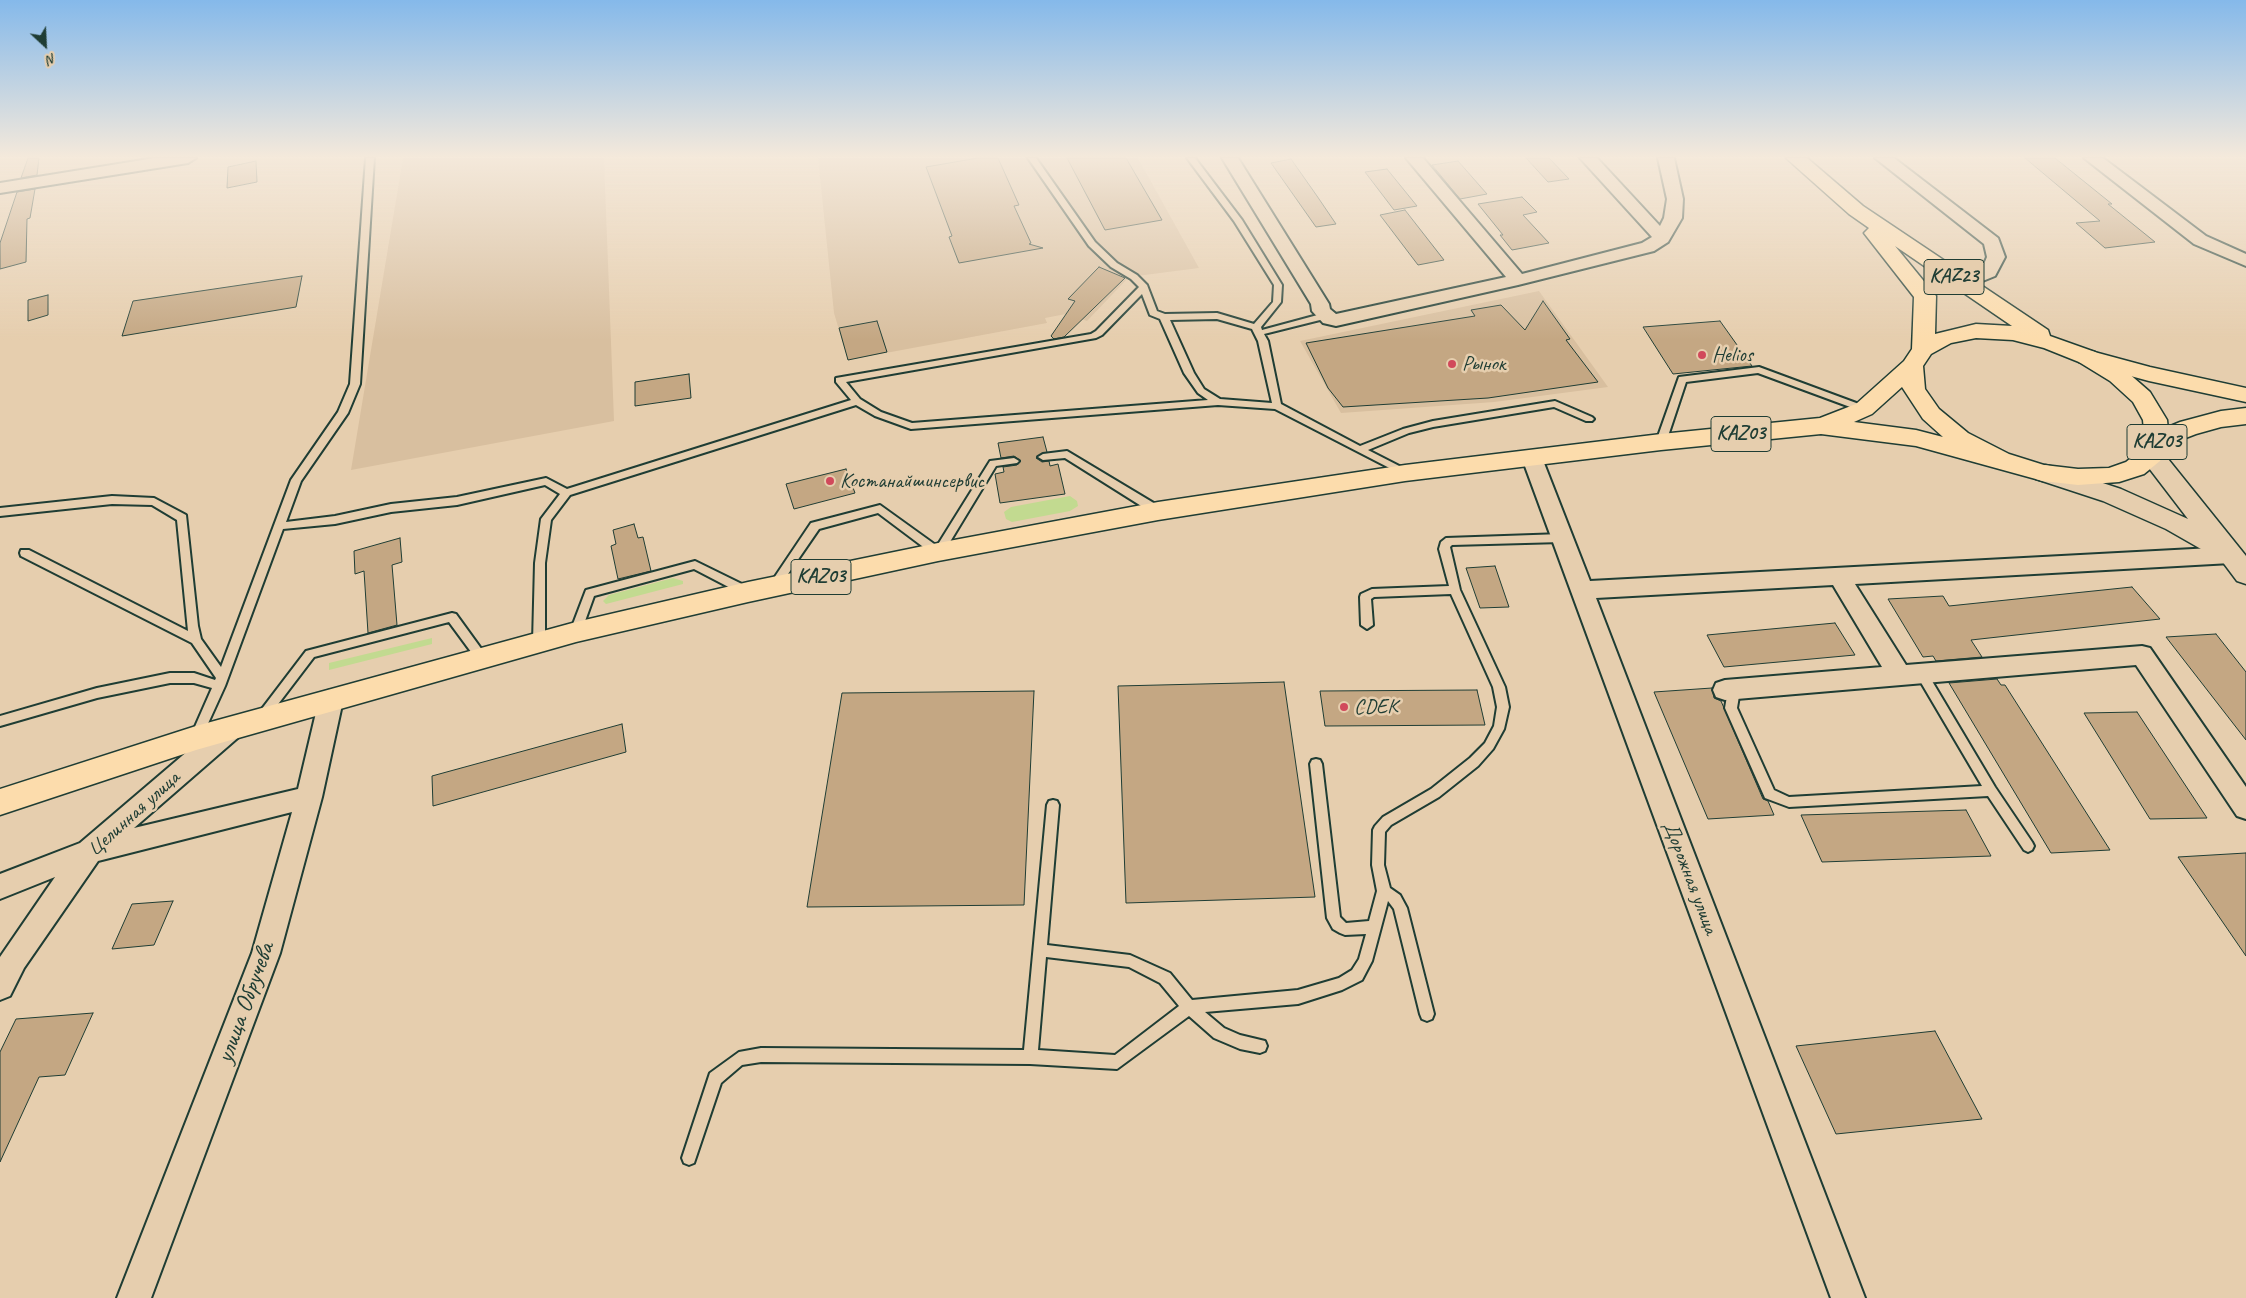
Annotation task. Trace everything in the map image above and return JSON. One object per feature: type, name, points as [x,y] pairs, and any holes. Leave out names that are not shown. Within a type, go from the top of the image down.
[{"type":"main road","name":"KAZ23","points":[[1863,219],[1925,296],[1917,357]]},
{"type":"main road","name":"KAZ23","points":[[1868,219],[2052,343]]},
{"type":"main road","name":"KАZ03","points":[[1821,426],[1864,409],[1917,357],[1945,337],[1976,331],[2013,333],[2052,343],[2087,357],[2149,374],[2246,395]]},
{"type":"main road","name":"KАZ03","points":[[1917,357],[1914,389],[1931,414],[1960,439],[2000,460]]},
{"type":"main road","name":"KАZ03","points":[[2087,357],[2118,376],[2142,397],[2155,420],[2154,448]]},
{"type":"main road","name":"KАZ03","points":[[0,802],[196,738],[576,632],[760,589],[938,552],[1158,511],[1405,473],[1661,442],[1821,426],[1916,438],[2043,473],[2078,477],[2110,476],[2135,468],[2154,448],[2188,428],[2221,419],[2246,416]]},
{"type":"street","points":[[1267,219],[1313,293],[1324,316],[1330,320],[1344,320],[1518,280],[1648,247],[1662,238],[1673,219]]},
{"type":"street","points":[[1466,219],[1518,280]]},
{"type":"street","points":[[1644,219],[1662,238]]},
{"type":"street","points":[[1962,283],[1988,272],[1996,257],[1992,242],[1964,219]]},
{"type":"street","points":[[2172,219],[2200,240],[2246,261]]},
{"type":"street","points":[[2154,448],[2238,564]]},
{"type":"street","name":"Дорожная улица","points":[[1532,458],[1848,1298]]},
{"type":"street","points":[[2043,473],[2112,495],[2175,523],[2238,564]]},
{"type":"street","points":[[1582,590],[1839,576],[2238,564]]},
{"type":"street","points":[[1839,576],[1911,675]]},
{"type":"street","points":[[1729,690],[2142,655],[2246,808]]},
{"type":"street","name":"улица Обручева","points":[[134,1298],[266,953],[309,797],[331,700]]},
{"type":"street","name":"Целинная улица","points":[[0,986],[14,959],[89,851],[232,728]]},
{"type":"street","points":[[0,887],[89,851],[309,797]]},
{"type":"lane","points":[[196,738],[220,682],[296,480],[343,413],[355,384],[366,219]]},
{"type":"lane","points":[[1074,219],[1092,244],[1114,265],[1134,277],[1144,287],[1153,313],[1164,317],[1216,316],[1257,330],[1324,316]]},
{"type":"lane","points":[[1237,219],[1278,285],[1277,302],[1257,330]]},
{"type":"lane","points":[[1144,287],[1099,333],[1093,336],[839,380],[857,401],[878,414],[911,426],[1218,402],[1277,406],[1405,473]]},
{"type":"lane","points":[[1164,317],[1193,379],[1201,391],[1218,402]]},
{"type":"lane","points":[[1257,330],[1263,341],[1277,406]]},
{"type":"lane","points":[[1661,442],[1682,379],[1759,370],[1864,409]]},
{"type":"lane","points":[[539,642],[540,563],[546,519],[566,493],[857,401]]},
{"type":"lane","points":[[1361,449],[1406,431],[1432,424],[1555,404],[1589,420]]},
{"type":"lane","points":[[1043,457],[1067,454],[1158,511]]},
{"type":"lane","points":[[576,632],[590,593],[695,565],[760,589],[815,526],[880,509],[938,552],[993,463],[1014,461]]},
{"type":"lane","points":[[279,526],[335,520],[391,508],[457,501],[546,482],[566,493]]},
{"type":"lane","points":[[0,512],[112,500],[154,502],[182,518],[192,626],[196,640],[220,682]]},
{"type":"lane","points":[[690,1158],[715,1078],[738,1059],[761,1055],[1030,1057],[1117,1062],[1189,1008],[1298,997],[1342,984],[1357,975],[1365,961],[1384,891],[1378,864],[1379,830],[1387,821],[1435,793],[1474,762],[1489,746],[1500,726],[1503,707],[1499,687],[1455,590],[1444,550],[1447,543],[1562,538]]},
{"type":"lane","points":[[26,553],[196,640]]},
{"type":"lane","points":[[1367,625],[1366,597],[1372,593],[1455,590]]},
{"type":"lane","points":[[259,720],[310,654],[452,617],[481,657]]},
{"type":"lane","points":[[1911,675],[2028,846]]},
{"type":"lane","points":[[0,721],[97,694],[170,678],[194,678],[220,682]]},
{"type":"lane","points":[[1729,690],[1731,708],[1770,794],[1789,802],[1991,790]]},
{"type":"lane","points":[[1316,764],[1334,918],[1338,925],[1345,929],[1374,927]]},
{"type":"lane","points":[[1030,1057],[1053,805]]},
{"type":"lane","points":[[1384,891],[1395,899],[1400,908],[1427,1014]]},
{"type":"lane","points":[[1040,950],[1130,961],[1165,978],[1189,1008],[1219,1034],[1240,1042],[1260,1046]]},
{"type":"shaded area","points":[[393,219],[606,219],[614,421],[351,470]]},
{"type":"shaded area","points":[[824,219],[1172,219],[1199,268],[1129,277],[1087,321],[1066,314],[1045,318],[1047,323],[848,360],[834,313]]},
{"type":"shaded area","name":"Рынок","points":[[1539,291],[1608,387],[1494,402],[1341,413],[1300,341]]},
{"type":"green space","points":[[1070,496],[1077,501],[1078,506],[1070,511],[1012,522],[1006,519],[1004,512],[1011,507]]},
{"type":"green space","points":[[673,578],[683,581],[683,584],[606,604],[603,601],[609,595]]},
{"type":"green space","points":[[432,638],[432,644],[329,670],[329,663]]},
{"type":"building","points":[[8,219],[28,219],[26,262],[0,269],[0,243]]},
{"type":"building","points":[[945,219],[1020,219],[1031,243],[1029,244],[1043,248],[959,263],[949,237],[952,236]]},
{"type":"building","points":[[1099,219],[1162,220],[1105,230]]},
{"type":"building","points":[[1310,219],[1332,219],[1336,224],[1316,227]]},
{"type":"building","points":[[1383,219],[1412,219],[1444,260],[1418,265]]},
{"type":"building","points":[[1490,219],[1526,219],[1549,243],[1512,250],[1500,235],[1503,235]]},
{"type":"building","points":[[2097,219],[2126,219],[2155,242],[2105,248],[2076,223],[2100,221]]},
{"type":"building","points":[[1099,267],[1125,278],[1064,337],[1054,339],[1051,336],[1075,301],[1068,299]]},
{"type":"building","points":[[302,276],[296,307],[122,336],[133,301]]},
{"type":"building","points":[[48,295],[48,315],[28,321],[28,300]]},
{"type":"building","name":"Рынок","points":[[1543,301],[1570,339],[1566,340],[1598,382],[1488,398],[1343,407],[1328,388],[1306,343],[1475,316],[1471,310],[1501,305],[1525,330]]},
{"type":"building","points":[[877,321],[887,352],[848,360],[839,328]]},
{"type":"building","points":[[1720,321],[1752,366],[1673,374],[1643,327]]},
{"type":"building","points":[[689,374],[691,398],[635,406],[635,382]]},
{"type":"building","points":[[1043,437],[1047,452],[1036,458],[1042,462],[1049,461],[1050,466],[1058,464],[1065,494],[1000,503],[995,474],[1004,472],[1003,467],[1017,465],[1021,461],[1014,456],[1001,458],[998,443]]},
{"type":"building","points":[[846,469],[855,493],[794,509],[786,484]]},
{"type":"building","points":[[634,524],[638,538],[643,537],[651,571],[618,579],[611,546],[616,544],[613,530]]},
{"type":"building","points":[[400,538],[402,562],[392,565],[397,625],[368,633],[364,571],[355,574],[354,551]]},
{"type":"building","points":[[1495,566],[1509,607],[1480,608],[1466,568]]},
{"type":"building","points":[[2132,587],[2160,619],[1971,640],[1982,657],[1936,661],[1933,656],[1923,657],[1888,599],[1943,596],[1949,606]]},
{"type":"building","points":[[1835,623],[1855,655],[1724,667],[1707,635]]},
{"type":"building","points":[[2216,634],[2246,672],[2246,740],[2166,637]]},
{"type":"building","points":[[1997,679],[2001,685],[2005,685],[2110,850],[2051,853],[1949,683]]},
{"type":"building","points":[[1284,682],[1315,897],[1126,903],[1118,686]]},
{"type":"building","points":[[1712,688],[1714,698],[1721,701],[1763,799],[1768,801],[1774,815],[1708,819],[1654,692]]},
{"type":"building","points":[[1477,690],[1485,725],[1325,726],[1320,691]]},
{"type":"building","points":[[1034,691],[1024,905],[807,907],[842,693]]},
{"type":"building","points":[[2137,712],[2207,818],[2150,819],[2084,713]]},
{"type":"building","points":[[622,724],[626,752],[433,806],[432,776]]},
{"type":"building","points":[[1966,810],[1991,856],[1822,862],[1801,815]]},
{"type":"building","points":[[2246,853],[2246,956],[2178,857]]},
{"type":"building","points":[[173,901],[154,945],[112,949],[132,904]]},
{"type":"building","points":[[93,1013],[65,1075],[39,1077],[0,1162],[0,1052],[16,1019]]},
{"type":"building","points":[[1935,1031],[1982,1119],[1836,1134],[1796,1046]]},
{"type":"place","name":"Helios","points":[[1702,355]]},
{"type":"place","name":"Рынок","points":[[1452,364]]},
{"type":"place","name":"Костанайшинсервис","points":[[830,481]]},
{"type":"place","name":"CDEK","points":[[1344,707]]}]
